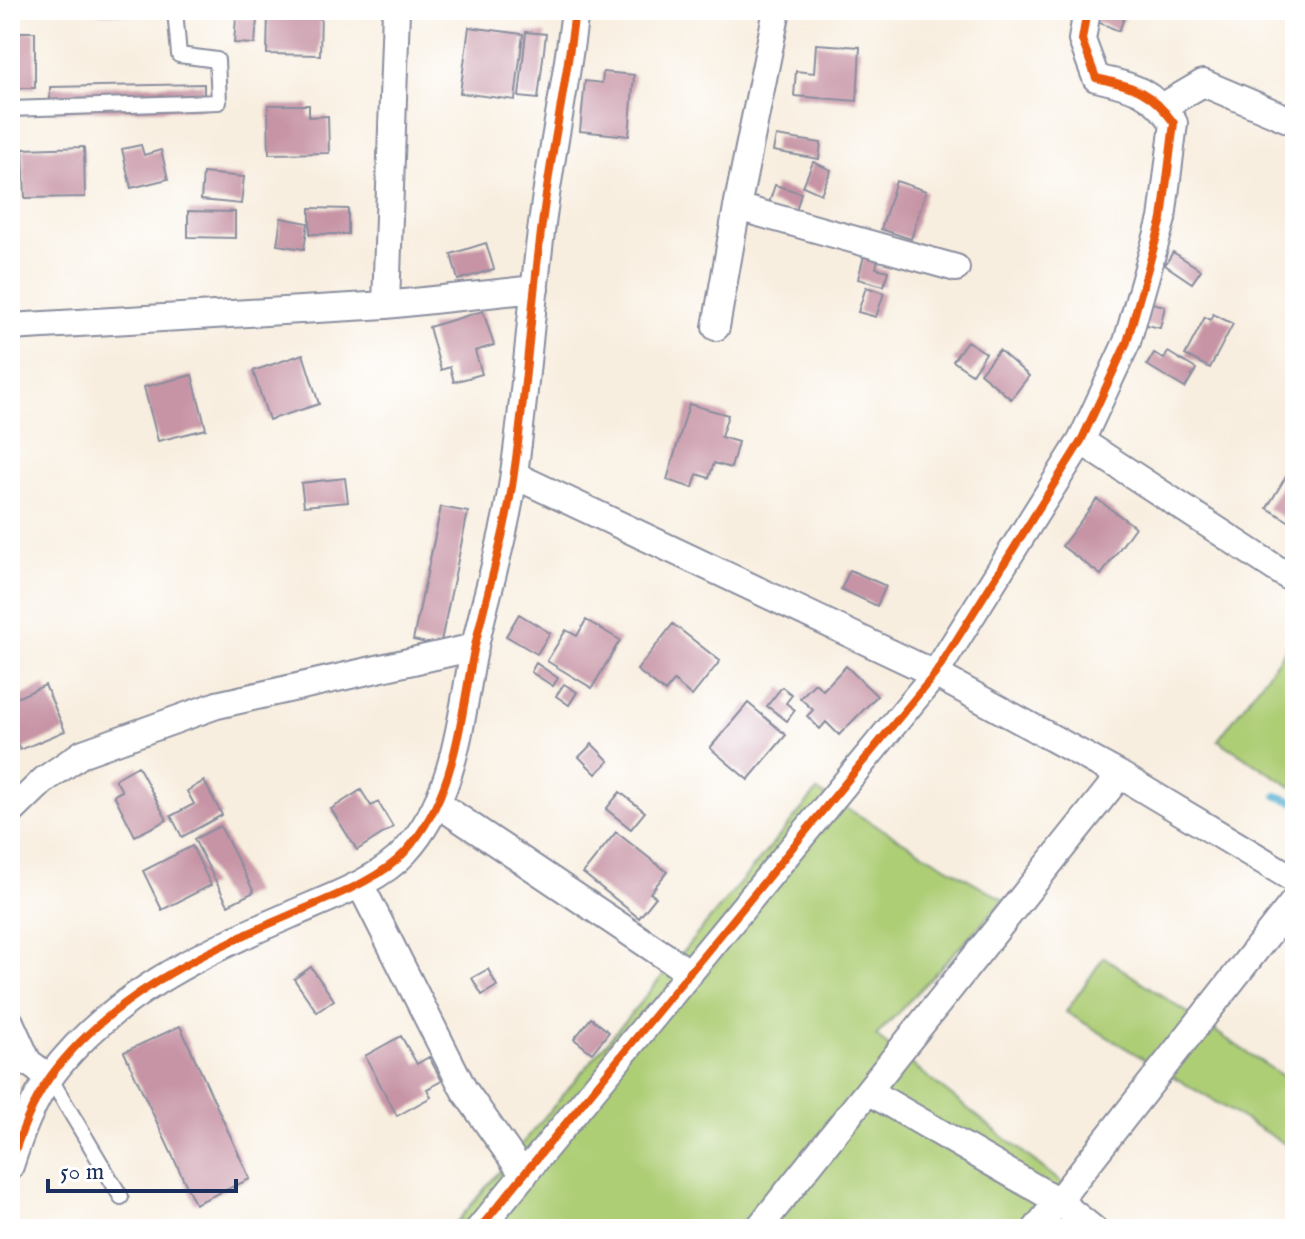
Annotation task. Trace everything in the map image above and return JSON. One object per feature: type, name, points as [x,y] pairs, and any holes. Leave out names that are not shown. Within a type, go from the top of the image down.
[{"type":"street","points":[[386,305],[396,10]]},
{"type":"street","points":[[10,1166],[23,1124],[50,1078],[89,1035],[141,991],[232,939],[360,884],[404,853],[438,804],[454,756],[514,475],[542,223],[575,10]]},
{"type":"street","points":[[716,327],[777,10]]},
{"type":"street","points":[[479,1229],[935,674],[1081,441],[1127,342],[1162,219],[1174,123],[1162,107],[1135,87],[1096,78],[1082,40],[1087,10]]},
{"type":"street","points":[[1162,107],[1203,83],[1295,122]]},
{"type":"street","points":[[737,207],[956,268]]},
{"type":"street","points":[[10,327],[386,305],[535,289]]},
{"type":"street","points":[[1081,441],[1295,581]]},
{"type":"street","points":[[514,475],[935,674],[1120,775],[1295,880]]},
{"type":"street","points":[[10,813],[44,780],[83,753],[217,705],[475,647]]},
{"type":"street","points":[[758,1229],[1120,775]]},
{"type":"street","points":[[438,804],[690,973]]},
{"type":"street","points":[[360,884],[464,1090],[524,1175]]},
{"type":"street","points":[[1036,1229],[1295,900]]},
{"type":"street","points":[[10,1022],[28,1062],[50,1078]]},
{"type":"street","points":[[868,1091],[1058,1201],[1093,1229]]},
{"type":"lane","points":[[10,109],[219,102],[217,60],[179,55],[175,10]]},
{"type":"lane","points":[[50,1078],[121,1197]]},
{"type":"green space","points":[[1295,637],[1295,789],[1218,740]]},
{"type":"green space","points":[[817,791],[1004,900],[876,1036],[1120,1229],[451,1229]]},
{"type":"green space","points":[[1104,957],[1287,1079],[1295,1070],[1295,1150],[1066,1012]]},
{"type":"building","points":[[93,10],[140,10],[140,15],[93,13]]},
{"type":"building","points":[[268,10],[321,10],[320,55],[267,54]]},
{"type":"building","points":[[1098,10],[1127,11],[1119,31],[1093,20]]},
{"type":"building","points":[[236,18],[257,19],[255,44],[234,43]]},
{"type":"building","points":[[469,27],[523,34],[515,100],[460,93]]},
{"type":"building","points":[[10,32],[35,32],[35,88],[10,88]]},
{"type":"building","points":[[526,32],[546,34],[538,99],[519,97]]},
{"type":"building","points":[[816,44],[860,47],[857,101],[794,96],[796,71],[814,73]]},
{"type":"building","points":[[603,72],[634,75],[629,136],[580,131],[585,81],[602,83]]},
{"type":"building","points":[[204,84],[204,109],[50,112],[50,87]]},
{"type":"building","points":[[268,105],[309,105],[309,117],[328,116],[329,153],[269,154]]},
{"type":"building","points":[[776,136],[821,143],[819,159],[773,151]]},
{"type":"building","points":[[141,145],[144,155],[161,150],[168,179],[131,188],[122,149]]},
{"type":"building","points":[[84,147],[85,197],[25,198],[23,149]]},
{"type":"building","points":[[813,162],[831,170],[821,194],[803,186]]},
{"type":"building","points":[[203,173],[244,177],[241,204],[201,200]]},
{"type":"building","points":[[896,181],[926,191],[911,239],[881,229]]},
{"type":"building","points":[[775,185],[801,193],[796,211],[769,203]]},
{"type":"building","points":[[310,208],[348,209],[348,234],[310,234]]},
{"type":"building","points":[[188,211],[235,212],[235,238],[188,237]]},
{"type":"building","points":[[281,218],[308,223],[304,249],[277,245]]},
{"type":"building","points":[[486,243],[494,269],[458,280],[451,254]]},
{"type":"building","points":[[865,252],[879,255],[876,268],[888,271],[884,286],[858,279]]},
{"type":"building","points":[[1173,252],[1201,270],[1192,283],[1165,265]]},
{"type":"building","points":[[866,287],[884,293],[876,317],[858,312]]},
{"type":"building","points":[[1147,302],[1165,306],[1160,328],[1142,324]]},
{"type":"building","points":[[483,311],[494,345],[475,351],[482,374],[454,382],[450,367],[441,370],[429,327]]},
{"type":"building","points":[[1213,314],[1233,324],[1210,368],[1185,355],[1205,317],[1210,320]]},
{"type":"building","points":[[967,341],[986,353],[972,374],[953,361]]},
{"type":"building","points":[[999,350],[1029,376],[1011,399],[980,373]]},
{"type":"building","points":[[1168,352],[1196,369],[1185,388],[1147,365],[1154,353],[1164,359]]},
{"type":"building","points":[[303,354],[319,404],[269,420],[253,371]]},
{"type":"building","points":[[192,375],[206,429],[158,441],[144,387]]},
{"type":"building","points":[[689,404],[728,415],[721,437],[738,442],[731,468],[714,463],[709,478],[697,474],[693,488],[667,480]]},
{"type":"building","points":[[1291,468],[1295,470],[1295,525],[1267,508]]},
{"type":"building","points":[[345,478],[348,502],[304,506],[301,483]]},
{"type":"building","points":[[1097,499],[1135,527],[1101,575],[1062,546]]},
{"type":"building","points":[[441,507],[468,512],[440,646],[413,640]]},
{"type":"building","points":[[850,570],[886,586],[877,606],[841,589]]},
{"type":"building","points":[[519,614],[550,633],[537,654],[506,636]]},
{"type":"building","points":[[586,620],[620,640],[592,688],[547,661],[566,630],[577,636]]},
{"type":"building","points":[[673,624],[720,661],[692,696],[674,681],[665,692],[637,670]]},
{"type":"building","points":[[536,663],[558,678],[553,686],[531,672]]},
{"type":"building","points":[[846,666],[877,696],[839,735],[826,722],[820,729],[807,716],[813,710],[800,698],[815,683],[823,690]]},
{"type":"building","points":[[564,684],[577,692],[569,705],[556,696]]},
{"type":"building","points":[[45,685],[65,731],[20,750],[10,727],[10,701]]},
{"type":"building","points":[[782,687],[792,695],[786,703],[795,710],[787,721],[767,706]]},
{"type":"building","points":[[748,703],[786,735],[748,780],[710,748]]},
{"type":"building","points":[[592,744],[609,761],[596,774],[579,757]]},
{"type":"building","points":[[138,766],[167,820],[135,836],[114,795],[122,791],[115,779]]},
{"type":"building","points":[[204,781],[222,815],[182,837],[171,816],[194,804],[187,791]]},
{"type":"building","points":[[361,790],[371,806],[378,802],[393,827],[357,850],[331,809]]},
{"type":"building","points":[[620,792],[645,812],[631,829],[606,809]]},
{"type":"building","points":[[220,826],[254,892],[228,905],[194,839]]},
{"type":"building","points":[[616,832],[667,872],[650,893],[656,897],[639,918],[583,873]]},
{"type":"building","points":[[192,846],[211,885],[162,910],[143,871]]},
{"type":"building","points":[[311,967],[334,1000],[317,1012],[294,979]]},
{"type":"building","points":[[488,969],[497,986],[482,995],[472,978]]},
{"type":"building","points":[[591,1018],[609,1032],[592,1053],[574,1039]]},
{"type":"building","points":[[180,1026],[250,1179],[195,1204],[124,1052]]},
{"type":"building","points":[[401,1036],[417,1064],[429,1057],[442,1081],[427,1089],[431,1097],[397,1116],[365,1056]]},
{"type":"waterway","points":[[1277,796],[1295,802]]},
{"type":"cycle path","points":[[10,1166],[43,1087],[73,1049],[100,1024],[128,1001],[191,962],[381,872],[405,852],[435,807],[453,756],[474,650],[511,495],[542,224],[575,10]]},
{"type":"cycle path","points":[[479,1229],[935,674],[1081,441],[1127,342],[1162,219],[1174,123],[1149,97],[1121,84],[1096,78],[1082,40],[1087,10]]}]
